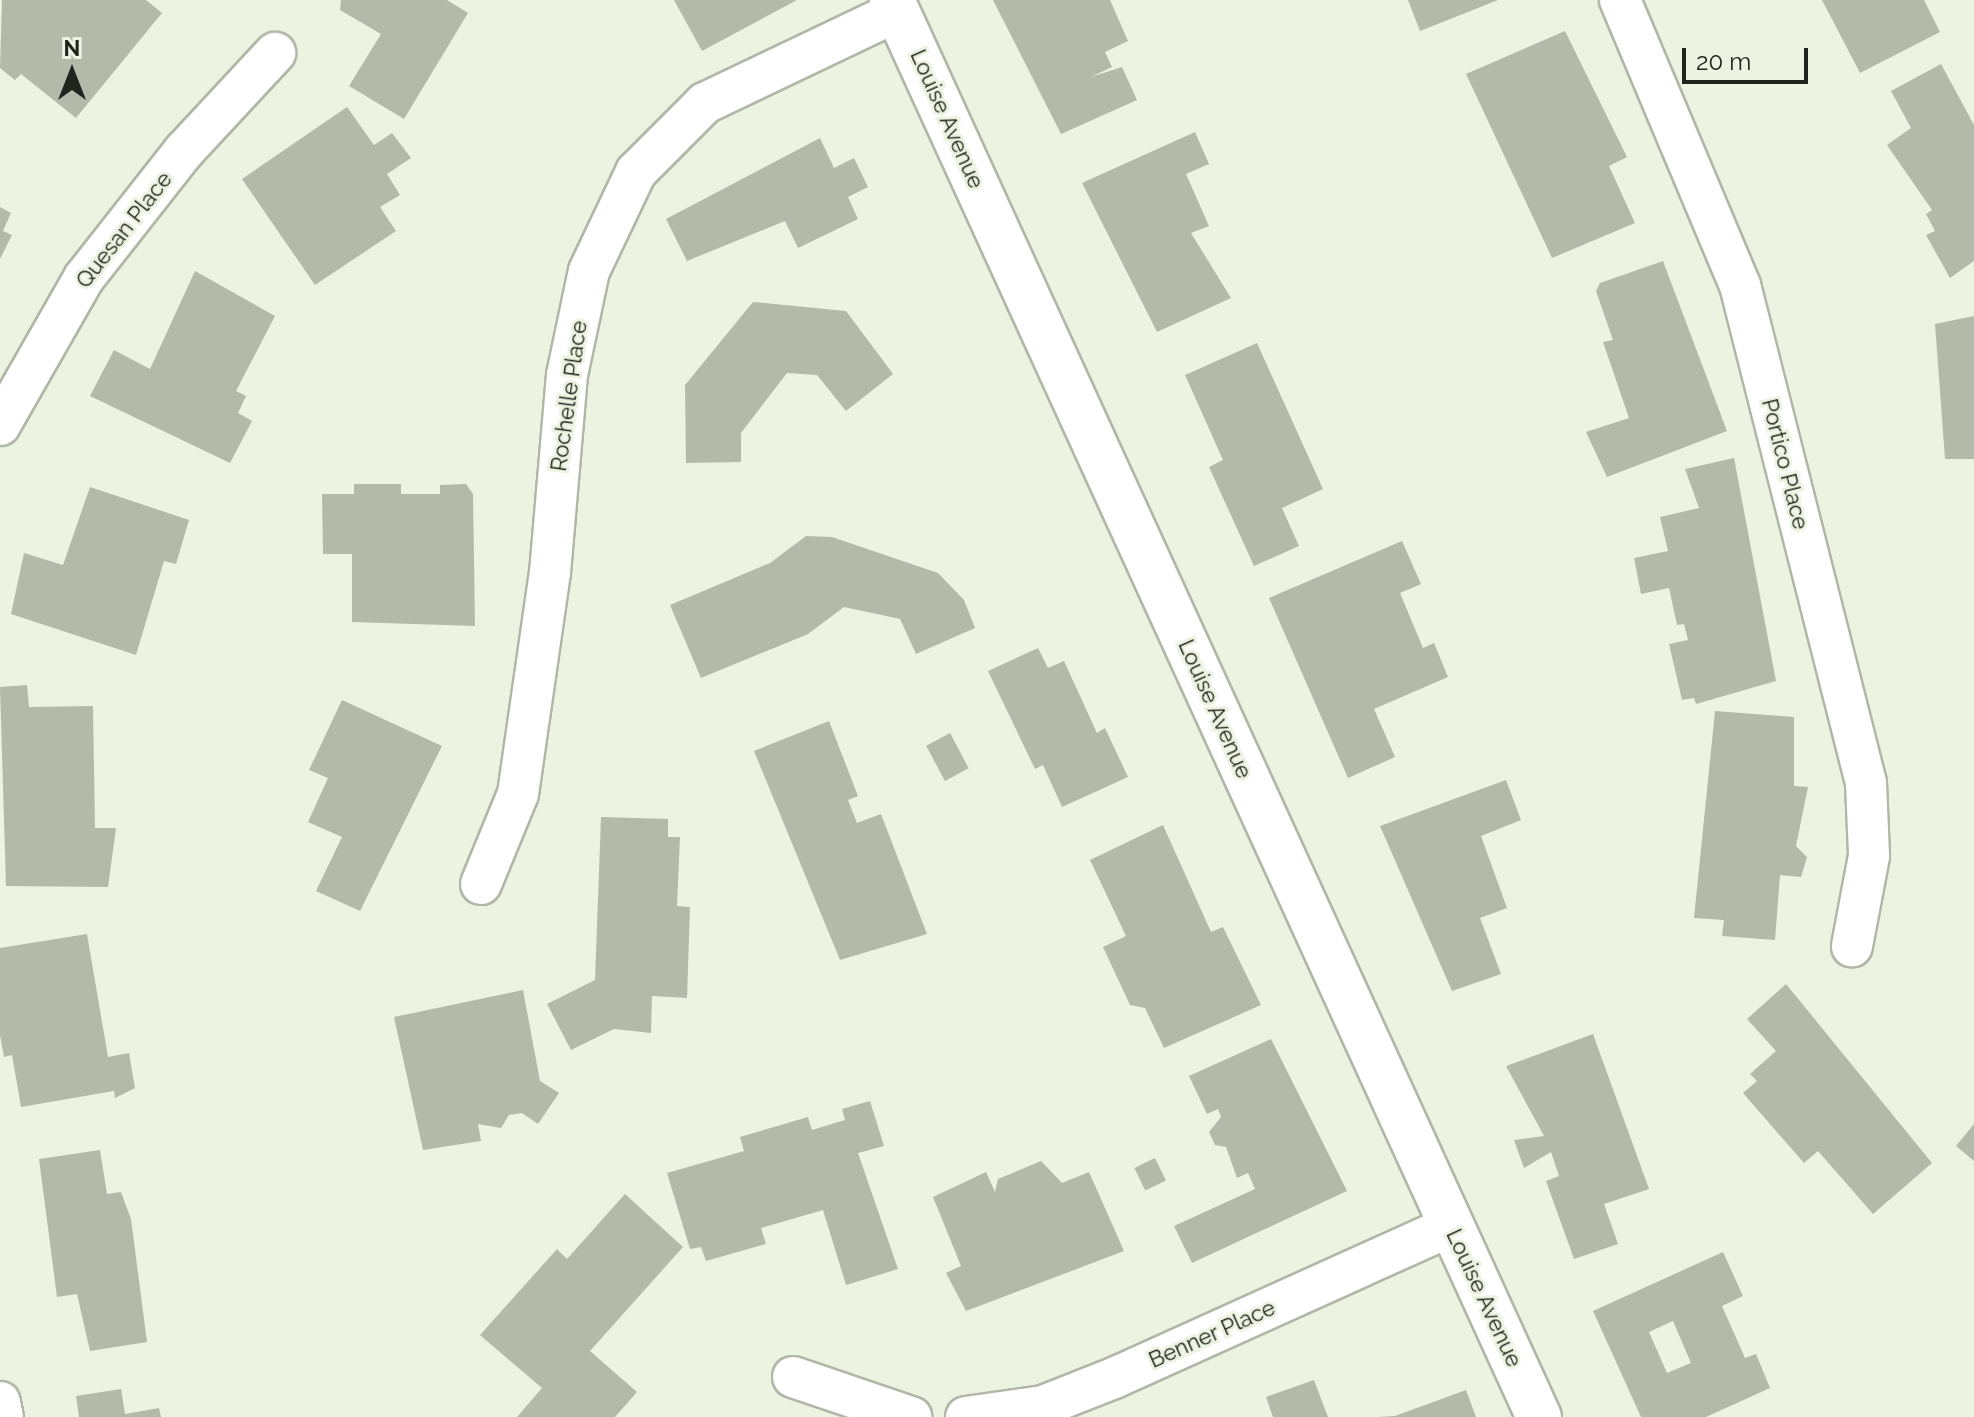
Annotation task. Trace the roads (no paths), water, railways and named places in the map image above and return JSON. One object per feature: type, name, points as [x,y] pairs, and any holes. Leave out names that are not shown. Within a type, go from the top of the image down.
[{"type":"street","name":"Portico Place","points":[[1620,0],[1740,285],[1866,783],[1869,856],[1852,946]]},
{"type":"street","name":"Rochelle Place","points":[[481,884],[518,794],[550,573],[567,375],[596,257],[636,172],[705,103],[895,6]]},
{"type":"street","name":"Louise Avenue","points":[[895,6],[1539,1417]]},
{"type":"street","name":"Quesan Place","points":[[0,425],[84,278],[184,151],[275,53]]},
{"type":"street","name":"Benner Place","points":[[966,1417],[1043,1406],[1114,1378],[1450,1226]]},
{"type":"street","points":[[793,1377],[911,1417]]},
{"type":"street","points":[[0,1402],[3,1417]]}]
